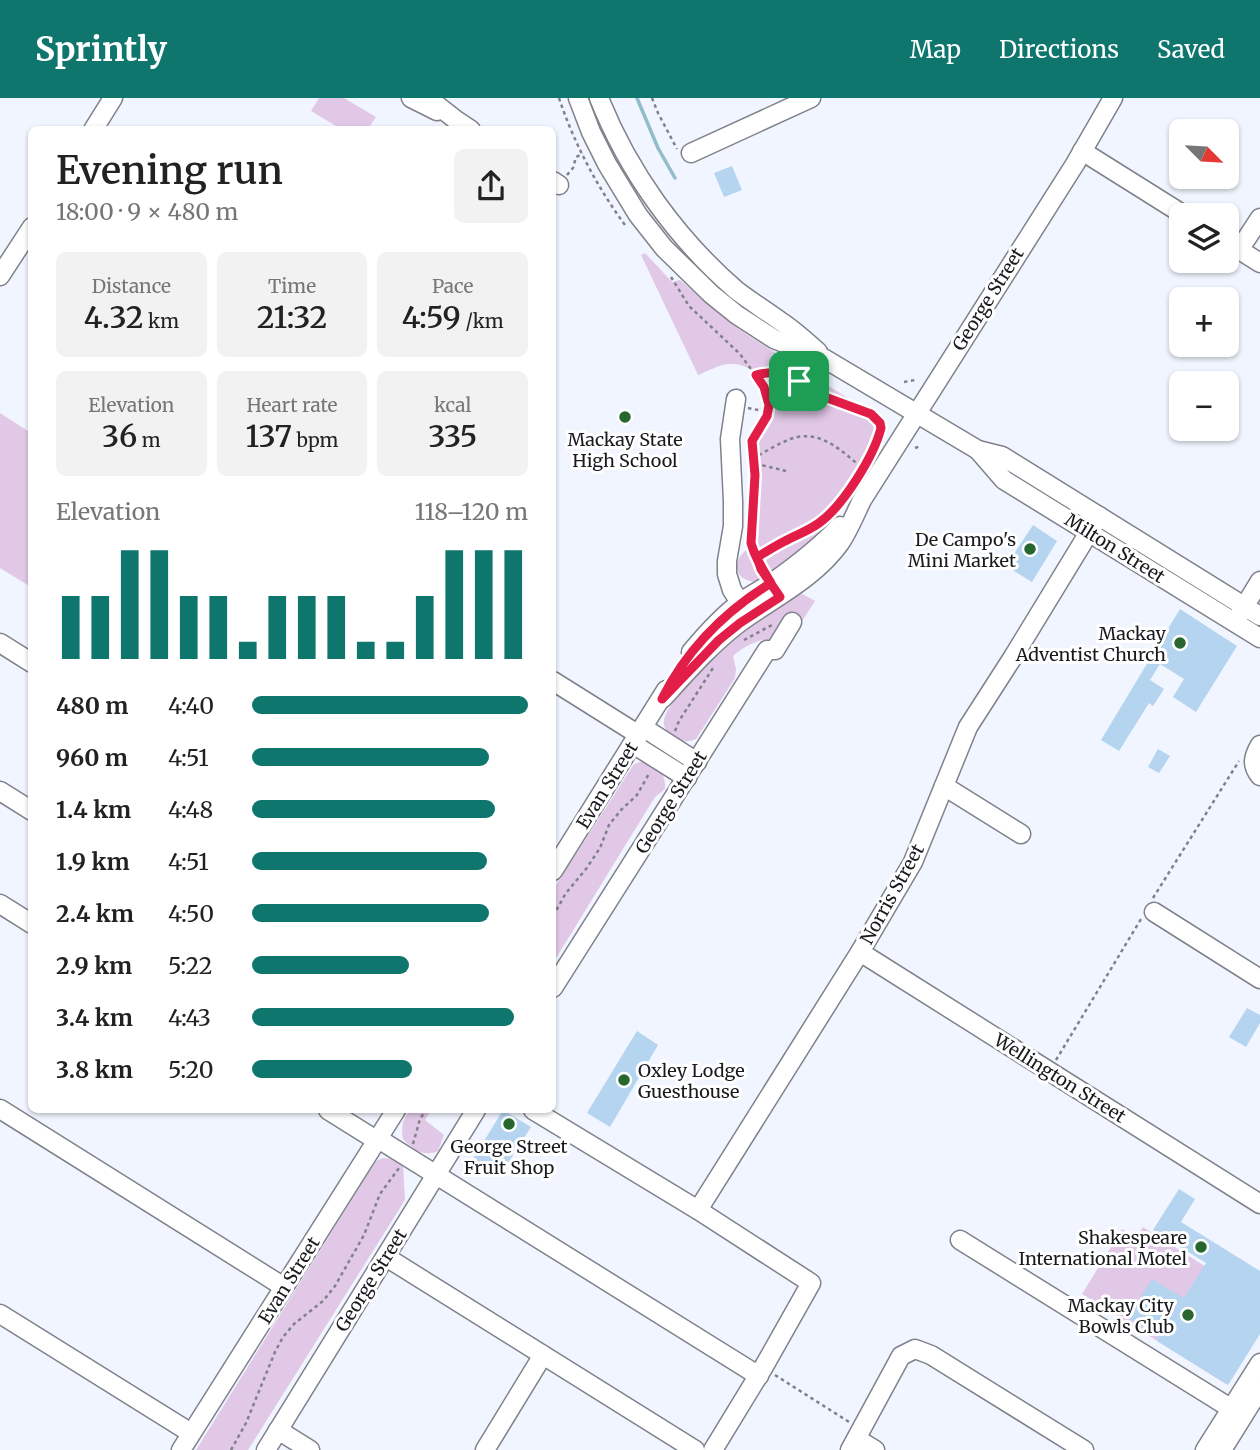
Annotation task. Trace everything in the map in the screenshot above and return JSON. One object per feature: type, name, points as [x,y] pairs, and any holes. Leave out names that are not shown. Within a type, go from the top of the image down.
[{"type":"street","points":[[96,126],[113,98]]},
{"type":"street","points":[[411,98],[463,125]]},
{"type":"street","points":[[428,98],[463,125]]},
{"type":"street","name":"Milton Street","points":[[578,98],[607,164],[638,215],[686,271],[731,310],[774,339],[825,359],[978,450],[1002,456],[1099,516],[1239,614],[1260,638]]},
{"type":"street","name":"Milton Street","points":[[598,98],[613,131],[676,228],[710,266],[825,359]]},
{"type":"street","points":[[686,154],[811,98]]},
{"type":"street","name":"George Street","points":[[745,609],[780,597],[822,563],[838,545],[862,500],[1113,98]]},
{"type":"street","points":[[1082,151],[1169,206]]},
{"type":"street","points":[[1239,240],[1260,218]]},
{"type":"street","points":[[0,276],[28,233]]},
{"type":"street","points":[[1239,250],[1260,263]]},
{"type":"street","points":[[736,402],[730,447],[733,520],[727,568],[730,585],[745,609]]},
{"type":"street","name":"Milton Street","points":[[978,450],[1004,480],[1090,532],[1239,614],[1260,616]]},
{"type":"street","name":"George Street","points":[[745,609],[771,583],[825,541],[862,500]]},
{"type":"street","name":"Norris Street","points":[[698,1210],[860,952],[913,862],[968,727],[1099,516]]},
{"type":"street","points":[[1239,614],[1260,581]]},
{"type":"street","name":"Evan Street","points":[[556,866],[662,699],[745,609]]},
{"type":"street","name":"George Street","points":[[556,983],[767,650],[775,650],[792,622]]},
{"type":"street","points":[[0,643],[28,660]]},
{"type":"street","points":[[556,683],[639,736],[697,762]]},
{"type":"street","points":[[639,736],[687,778]]},
{"type":"street","points":[[1260,745],[1253,759],[1253,765],[1260,776]]},
{"type":"street","points":[[944,786],[1021,834]]},
{"type":"street","points":[[0,791],[28,808]]},
{"type":"street","points":[[0,904],[28,922]]},
{"type":"street","points":[[1154,912],[1260,979]]},
{"type":"street","name":"Wellington Street","points":[[860,952],[1260,1204]]},
{"type":"street","points":[[0,1109],[284,1287]]},
{"type":"street","points":[[333,1113],[761,1372]]},
{"type":"street","name":"Evan Street","points":[[181,1450],[394,1113]]},
{"type":"street","name":"George Street","points":[[266,1450],[474,1113]]},
{"type":"street","points":[[538,1113],[698,1210],[811,1283],[713,1450]]},
{"type":"street","points":[[960,1240],[1237,1412]]},
{"type":"street","points":[[386,1257],[695,1450]]},
{"type":"street","points":[[0,1314],[191,1433]]},
{"type":"street","points":[[874,1450],[856,1439],[901,1356],[915,1349],[931,1354],[1084,1450]]},
{"type":"street","points":[[485,1450],[543,1355]]},
{"type":"street","points":[[1205,1450],[1254,1390],[1260,1363]]},
{"type":"street","points":[[1222,1450],[1237,1412]]},
{"type":"street","points":[[278,1430],[310,1450]]},
{"type":"path","points":[[559,98],[566,120],[606,197],[632,232]]},
{"type":"path","points":[[653,98],[658,113],[686,154]]},
{"type":"path","points":[[556,183],[573,168],[576,158],[583,154]]},
{"type":"path","points":[[667,273],[689,306],[740,354],[767,393],[768,412],[752,441],[754,499],[751,543],[761,569],[771,583]]},
{"type":"path","points":[[756,375],[773,372],[791,376],[814,393],[871,414],[881,428],[862,468],[835,508],[809,529],[757,557]]},
{"type":"path","points":[[904,382],[915,380]]},
{"type":"path","points":[[736,402],[768,412]]},
{"type":"path","points":[[753,461],[788,440],[806,436],[827,441],[862,468]]},
{"type":"path","points":[[915,448],[921,446]]},
{"type":"path","points":[[753,461],[786,471]]},
{"type":"path","points":[[231,1450],[246,1423],[283,1337],[294,1324],[323,1301],[335,1286],[364,1235],[380,1194],[406,1157],[424,1113]]},
{"type":"path","points":[[761,1372],[856,1439]]},
{"type":"shaded area","points":[[319,98],[344,98],[376,117],[370,126],[336,126],[311,111]]},
{"type":"shaded area","points":[[645,253],[672,282],[680,280],[749,336],[867,410],[876,425],[876,435],[870,450],[831,522],[816,539],[764,579],[754,582],[744,579],[738,572],[737,565],[755,539],[755,445],[756,438],[769,418],[770,395],[762,379],[747,367],[729,364],[698,375],[641,255]]},
{"type":"shaded area","points":[[0,413],[28,431],[28,585],[0,568]]},
{"type":"shaded area","points":[[799,592],[815,601],[799,626],[771,644],[758,641],[733,656],[735,678],[696,739],[683,741],[671,736],[665,729],[664,721],[667,711],[685,685],[736,634]]},
{"type":"shaded area","points":[[640,762],[659,770],[664,778],[665,789],[655,797],[556,958],[556,885],[634,764]]},
{"type":"shaded area","points":[[408,1113],[429,1113],[425,1120],[444,1135],[438,1151],[419,1151],[403,1139]]},
{"type":"shaded area","points":[[383,1158],[395,1159],[403,1165],[405,1200],[248,1450],[196,1450],[374,1164]]},
{"type":"shaded area","name":"Mackay City Bowls Club","points":[[1143,1227],[1260,1301],[1226,1384],[1082,1294],[1122,1229],[1136,1238]]},
{"type":"building","points":[[732,166],[742,190],[724,197],[714,173]]},
{"type":"building","points":[[1033,525],[1057,541],[1032,582],[1006,566]]},
{"type":"building","points":[[1180,609],[1237,646],[1196,712],[1173,697],[1184,679],[1160,664],[1150,680],[1164,689],[1153,706],[1149,703],[1119,751],[1101,740]]},
{"type":"building","points":[[1158,749],[1170,756],[1159,773],[1148,767]]},
{"type":"building","points":[[1247,1008],[1260,1015],[1260,1023],[1246,1047],[1229,1037]]},
{"type":"building","points":[[637,1031],[658,1045],[610,1127],[587,1113]]},
{"type":"building","points":[[501,1113],[508,1113],[531,1127],[499,1177],[473,1159]]},
{"type":"building","points":[[1179,1189],[1195,1199],[1181,1222],[1260,1271],[1260,1334],[1228,1385],[1157,1341],[1159,1338],[1125,1316],[1152,1279],[1184,1298],[1206,1263],[1153,1230]]},
{"type":"waterway","points":[[637,98],[658,148],[675,178]]},
{"type":"place","name":"Mackay State High School","points":[[625,417]]},
{"type":"place","name":"De Campo's Mini Market","points":[[1030,549]]},
{"type":"place","name":"Mackay Adventist Church","points":[[1180,643]]},
{"type":"place","name":"Oxley Lodge Guesthouse","points":[[624,1080]]},
{"type":"place","name":"George Street Fruit Shop","points":[[509,1124]]},
{"type":"place","name":"Shakespeare International Motel","points":[[1201,1247]]},
{"type":"place","name":"Mackay City Bowls Club","points":[[1188,1315]]},
{"type":"route","points":[[799,381],[780,373],[756,375],[767,393],[769,405],[767,416],[752,441],[755,475],[751,543],[761,569],[771,583],[740,603],[711,629],[688,655],[662,699],[719,640],[780,597],[761,569],[757,557],[825,518],[835,508],[870,457],[881,428],[876,418],[811,392],[799,381]]}]
